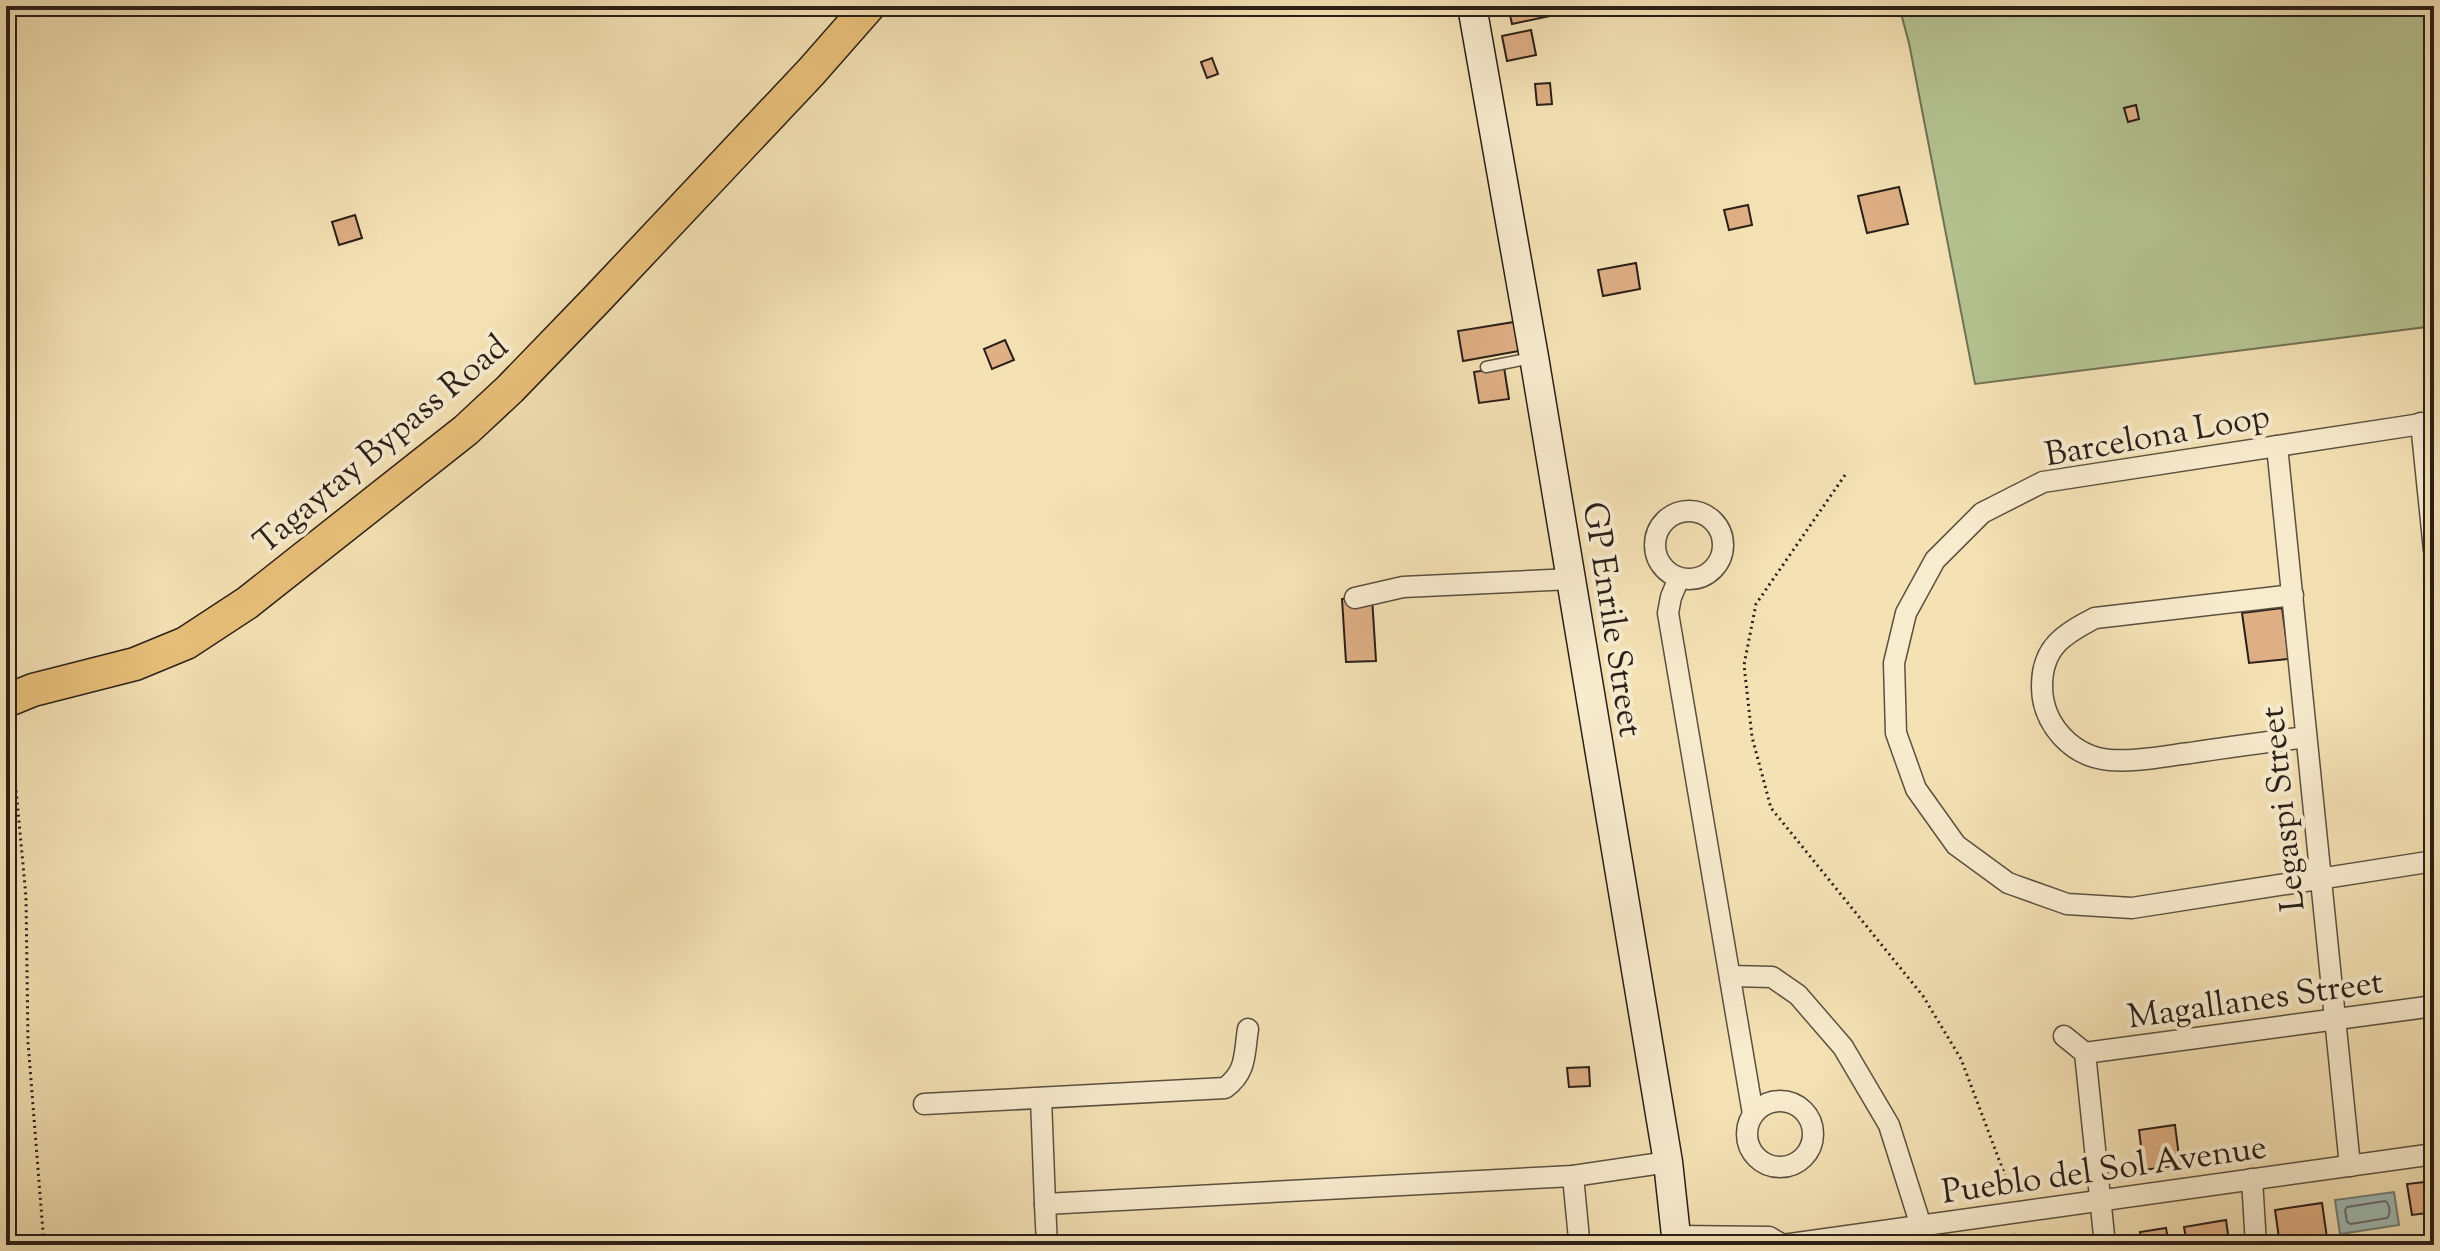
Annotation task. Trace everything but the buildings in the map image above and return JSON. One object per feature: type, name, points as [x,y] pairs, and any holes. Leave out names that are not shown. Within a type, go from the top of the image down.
[{"type":"main road","name":"Tagaytay Bypass Road","points":[[6,701],[33,690],[135,664],[186,643],[247,603],[466,430],[608,288],[869,6]]},
{"type":"street","name":"GP Enrile Street","points":[[1472,6],[1534,357],[1668,1162],[1676,1240]]},
{"type":"street","points":[[2428,423],[2434,550]]},
{"type":"street","name":"Barcelona Loop","points":[[2428,423],[2043,482],[1982,513],[1935,560],[1906,613],[1894,663],[1896,733],[1916,789],[1956,845],[2008,883],[2067,904],[2132,908],[2434,861]]},
{"type":"street","name":"Legaspi Street","points":[[2277,446],[2350,1166]]},
{"type":"street","points":[[1679,578],[1668,613],[1753,1114]]},
{"type":"street","points":[[1355,598],[1403,587],[1571,579]]},
{"type":"street","points":[[2293,595],[2095,618],[2067,633],[2050,652],[2042,674],[2042,701],[2052,725],[2077,750],[2108,760],[2149,758],[2306,737]]},
{"type":"street","points":[[1730,976],[1772,977],[1798,995],[1843,1047],[1889,1125],[1921,1235]]},
{"type":"street","name":"Magallanes Street","points":[[2085,1053],[2434,1006]]},
{"type":"street","points":[[924,1104],[1225,1088],[1237,1079],[1243,1069],[1248,1029]]},
{"type":"street","points":[[2064,1036],[2085,1053],[2105,1245]]},
{"type":"street","points":[[1041,1098],[1047,1245]]},
{"type":"street","name":"Pueblo del Sol Avenue","points":[[1676,1240],[1769,1237],[1783,1245],[1921,1235],[2016,1212],[2434,1154]]},
{"type":"street","points":[[1045,1204],[1573,1176],[1668,1162]]},
{"type":"street","points":[[1573,1176],[1577,1245]]},
{"type":"street","points":[[2252,1179],[2256,1245]]},
{"type":"lane","points":[[1486,367],[1534,357]]},
{"type":"path","points":[[1845,475],[1756,604],[1744,665],[1752,737],[1771,808],[1923,996],[1961,1059],[2011,1188],[2016,1212],[2012,1245]]},
{"type":"path","points":[[6,701],[26,897],[28,1042],[44,1245]]},
{"type":"green space","points":[[1899,6],[2434,6],[2434,326],[1975,384],[1909,43]]},
{"type":"water","points":[[2394,1192],[2399,1225],[2340,1234],[2335,1200]]}]
